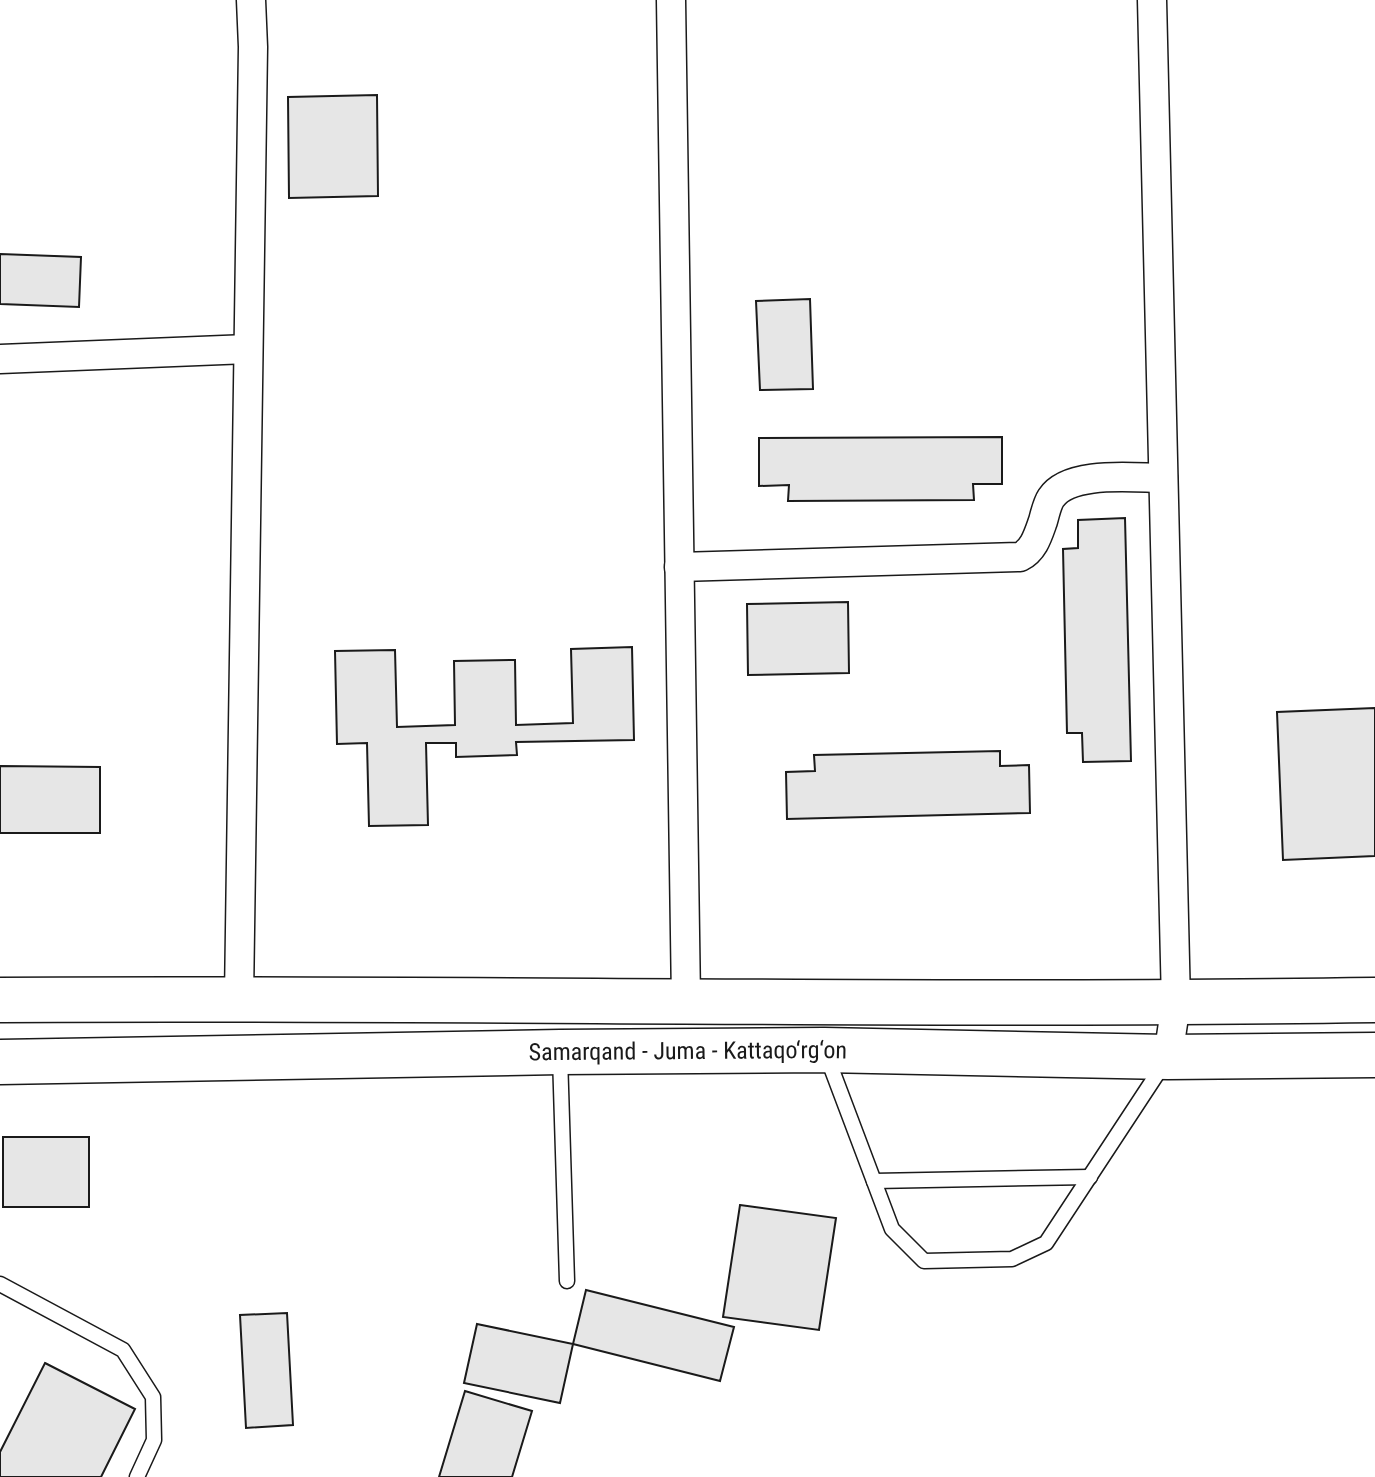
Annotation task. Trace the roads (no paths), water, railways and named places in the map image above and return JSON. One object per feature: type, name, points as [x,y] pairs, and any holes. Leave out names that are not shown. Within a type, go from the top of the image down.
[{"type":"main road","points":[[0,1000],[239,998],[1176,1003],[1375,1000]]},
{"type":"main road","name":"Samarqand - Juma - Kattaqo‘rg‘on","points":[[0,1062],[824,1050],[1168,1057],[1375,1055]]},
{"type":"street","points":[[239,998],[251,0]]},
{"type":"street","points":[[671,0],[686,1000]]},
{"type":"street","points":[[1152,0],[1176,1003],[1168,1057]]},
{"type":"street","points":[[0,359],[248,349]]},
{"type":"street","points":[[679,567],[1020,557],[1029,552],[1038,535],[1051,497],[1067,484],[1085,478],[1163,478]]},
{"type":"lane","points":[[824,1050],[892,1229],[924,1261],[1012,1259],[1046,1243],[1168,1057]]},
{"type":"lane","points":[[560,1052],[567,1281]]},
{"type":"lane","points":[[874,1181],[1090,1177]]},
{"type":"lane","points":[[0,1284],[123,1350],[153,1397],[154,1440],[137,1477]]}]
